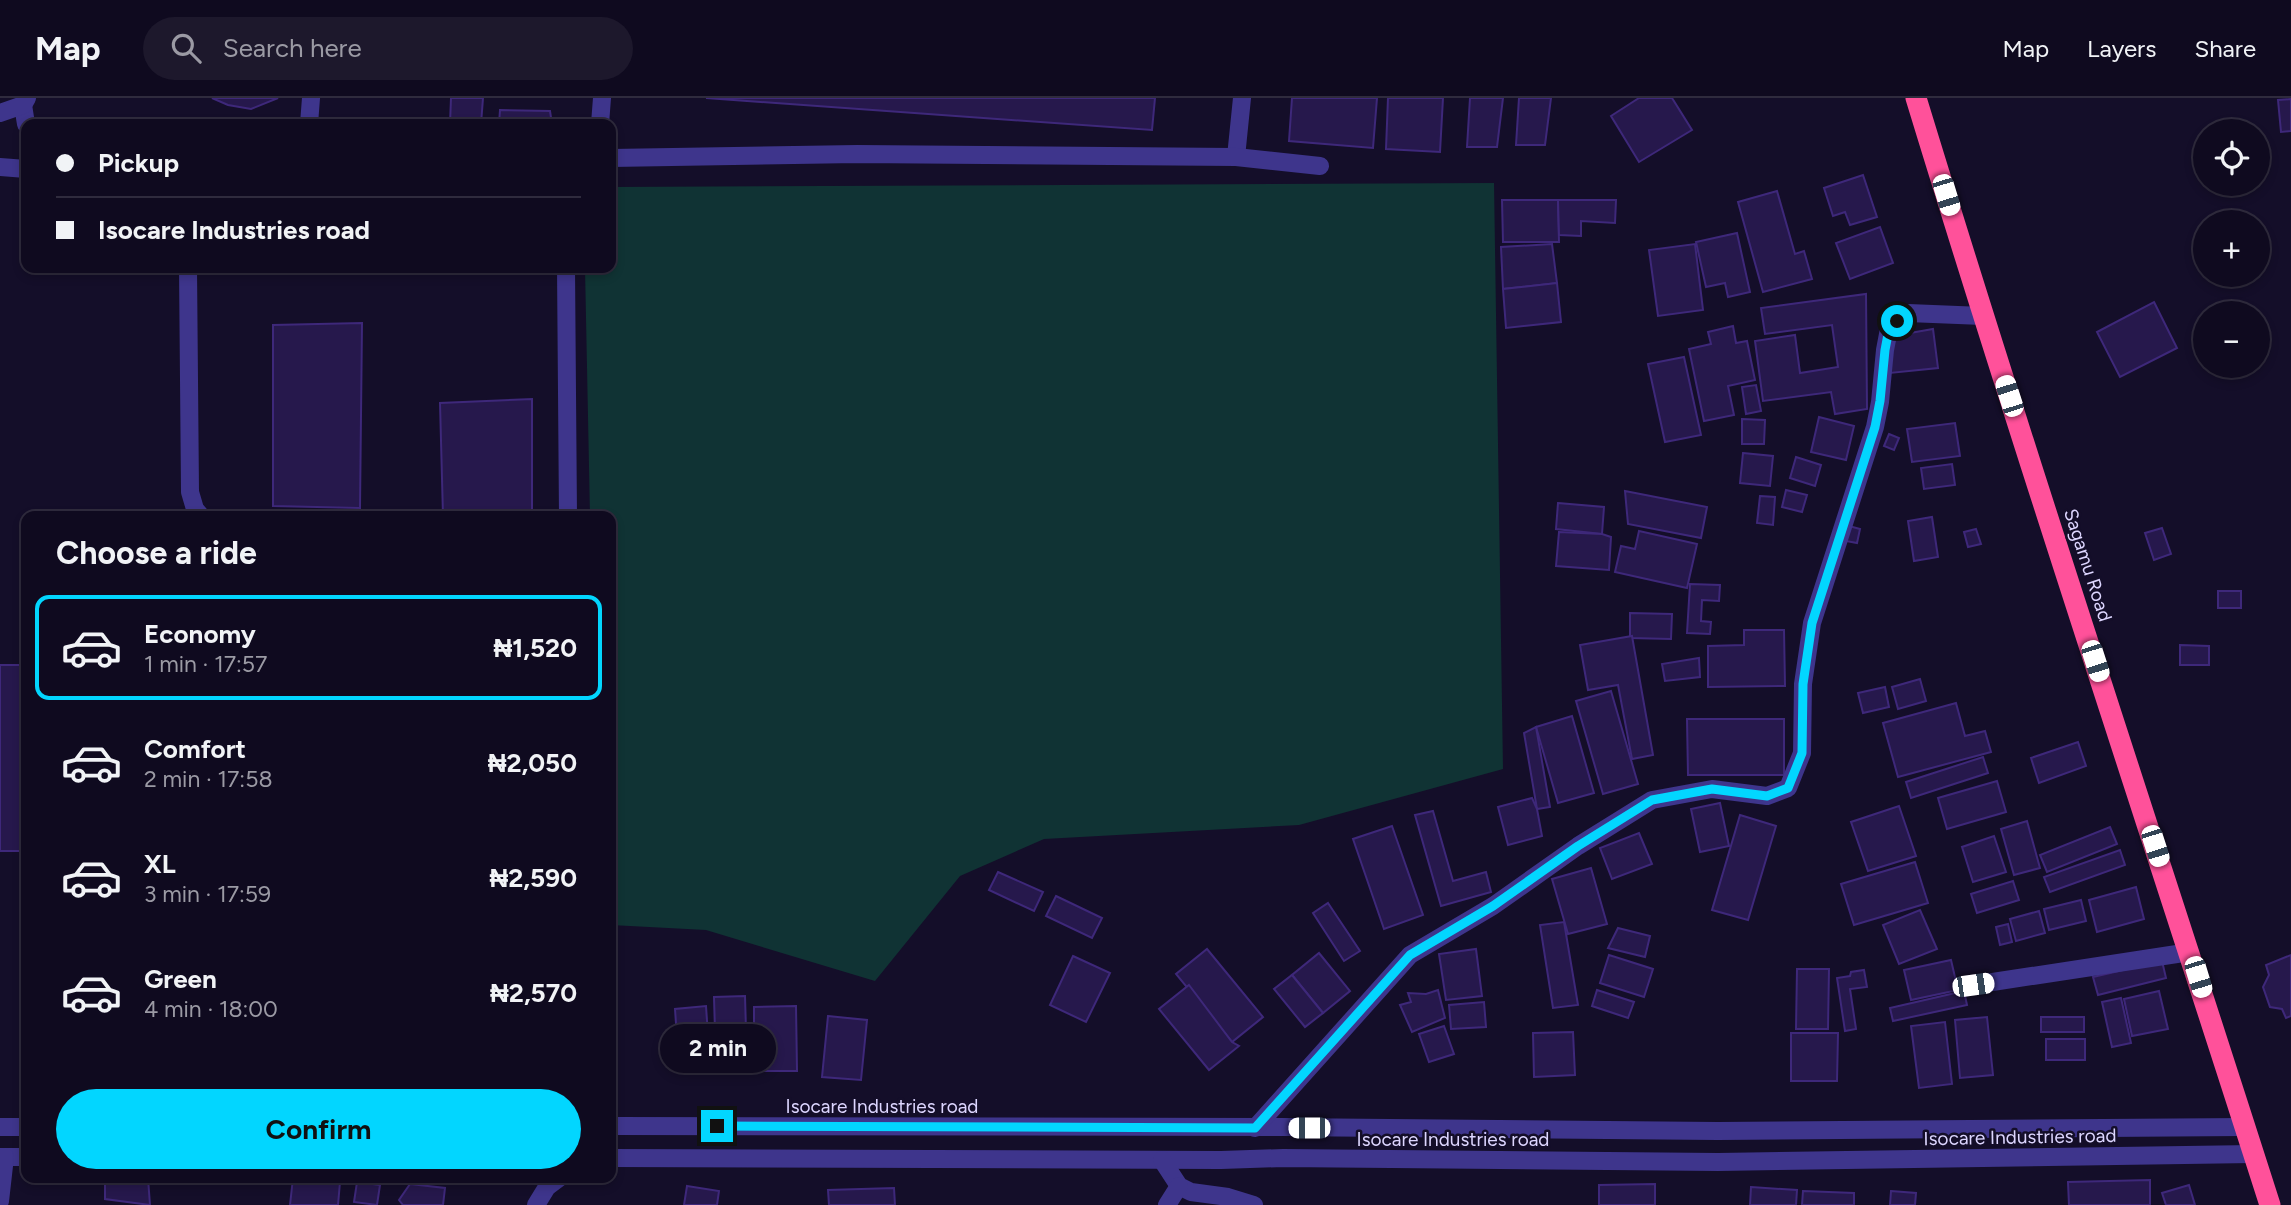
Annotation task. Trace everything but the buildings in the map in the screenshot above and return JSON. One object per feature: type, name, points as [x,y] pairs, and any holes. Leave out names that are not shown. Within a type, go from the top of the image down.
[{"type":"highway","name":"Sagamu Road","points":[[1916,98],[1983,316],[2270,1205]]},
{"type":"street","points":[[309,119],[311,98]]},
{"type":"street","points":[[600,119],[602,98]]},
{"type":"street","points":[[1236,157],[1242,98]]},
{"type":"street","points":[[0,113],[25,101],[26,119]]},
{"type":"street","points":[[616,158],[857,154],[1236,157],[1320,166]]},
{"type":"street","points":[[0,167],[21,169]]},
{"type":"street","points":[[188,273],[190,492],[197,511]]},
{"type":"street","points":[[566,273],[568,511]]},
{"type":"street","points":[[1255,1128],[1410,955],[1493,906],[1578,846],[1652,800],[1712,789],[1767,796],[1788,788],[1802,753],[1803,684],[1812,623],[1875,427],[1889,329],[1908,313],[1983,316]]},
{"type":"street","points":[[1973,985],[2190,952]]},
{"type":"street","points":[[0,1126],[21,1126]]},
{"type":"street","name":"Isocare Industries road","points":[[616,1126],[1717,1131],[2244,1126]]},
{"type":"street","points":[[637,1126],[639,1157]]},
{"type":"street","points":[[1717,1131],[1718,1162]]},
{"type":"street","name":"Isocare Industries road","points":[[616,1158],[1297,1158],[1718,1162],[2253,1154]]},
{"type":"street","points":[[0,1201],[3,1157],[21,1157]]},
{"type":"street","points":[[1162,1160],[1179,1186],[1191,1192],[1254,1205]]},
{"type":"street","points":[[536,1205],[552,1183]]},
{"type":"street","points":[[1167,1205],[1179,1186]]},
{"type":"green space","points":[[1494,183],[1503,769],[1299,825],[1044,839],[960,876],[875,981],[706,930],[616,925],[616,511],[590,511],[585,273],[616,273],[616,187]]},
{"type":"route","points":[[717,1126],[1255,1128],[1410,955],[1493,906],[1578,846],[1652,800],[1712,789],[1767,796],[1788,788],[1802,753],[1803,684],[1812,623],[1875,427],[1889,329],[1897,321]]}]
